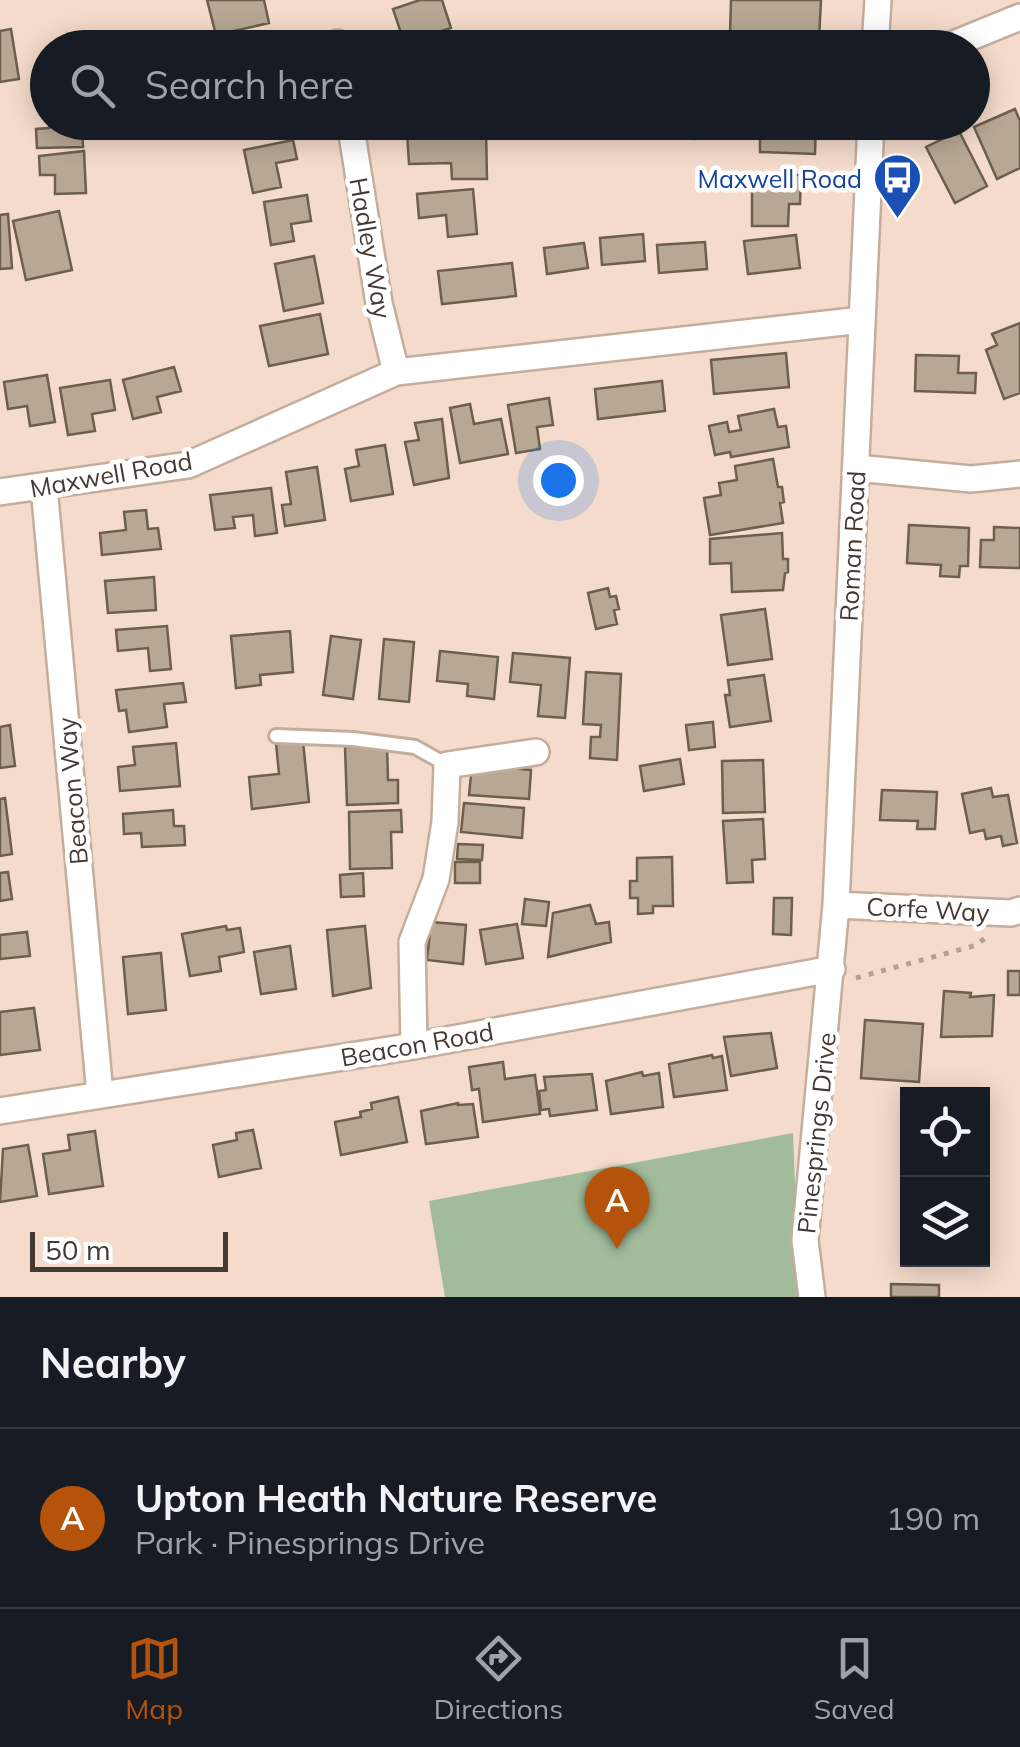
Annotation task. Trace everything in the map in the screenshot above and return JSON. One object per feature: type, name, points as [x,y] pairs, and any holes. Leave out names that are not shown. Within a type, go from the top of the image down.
[{"type":"street","points":[[876,30],[878,0]]},
{"type":"street","points":[[988,30],[1020,17]]},
{"type":"street","name":"Hadley Way","points":[[353,140],[378,303],[396,372]]},
{"type":"street","name":"Roman Road","points":[[832,977],[871,140]]},
{"type":"street","name":"Maxwell Road","points":[[0,492],[188,465],[396,372],[862,320]]},
{"type":"street","points":[[856,468],[971,479],[1020,474]]},
{"type":"street","name":"Beacon Way","points":[[44,487],[100,1094]]},
{"type":"street","points":[[414,1046],[412,942],[436,878],[447,764],[536,752]]},
{"type":"street","name":"Corfe Way","points":[[836,904],[1016,912]]},
{"type":"street","name":"Beacon Road","points":[[0,1111],[832,977]]},
{"type":"street","name":"Pinesprings Drive","points":[[812,1297],[805,1240],[832,977]]},
{"type":"lane","points":[[276,736],[354,738],[415,748],[447,764]]},
{"type":"path","points":[[832,977],[977,945],[1016,912]]},
{"type":"green space","points":[[793,1133],[799,1297],[445,1297],[429,1201]]},
{"type":"building","points":[[207,0],[264,0],[269,23],[215,30]]},
{"type":"building","points":[[420,0],[442,0],[451,28],[400,30],[393,9]]},
{"type":"building","points":[[731,0],[821,0],[819,30],[730,30]]},
{"type":"building","points":[[11,29],[19,79],[0,82],[0,31]]},
{"type":"building","points":[[1015,109],[1020,121],[1020,168],[997,179],[980,140],[990,140],[990,120]]},
{"type":"building","points":[[37,140],[83,140],[83,147],[37,148]]},
{"type":"building","points":[[293,140],[297,159],[276,163],[281,187],[253,193],[244,150]]},
{"type":"building","points":[[408,140],[486,140],[487,179],[452,179],[451,163],[409,164]]},
{"type":"building","points":[[760,140],[815,140],[815,154],[760,152]]},
{"type":"building","points":[[940,140],[964,140],[987,186],[955,203],[926,147]]},
{"type":"building","points":[[84,151],[86,193],[55,194],[55,175],[40,175],[39,156]]},
{"type":"building","points":[[752,175],[801,175],[800,204],[789,204],[788,226],[752,226]]},
{"type":"building","points":[[473,189],[477,234],[448,237],[446,215],[419,218],[417,194]]},
{"type":"building","points":[[307,195],[311,221],[291,224],[294,241],[271,245],[264,202]]},
{"type":"building","points":[[59,211],[72,270],[26,280],[13,221]]},
{"type":"building","points":[[8,214],[12,268],[0,269],[0,215]]},
{"type":"building","points":[[643,234],[645,261],[602,265],[600,238]]},
{"type":"building","points":[[796,235],[800,268],[748,274],[744,241]]},
{"type":"building","points":[[705,242],[707,269],[659,273],[657,245]]},
{"type":"building","points":[[584,243],[588,268],[547,274],[544,248]]},
{"type":"building","points":[[314,256],[323,303],[284,311],[275,264]]},
{"type":"building","points":[[512,263],[516,296],[442,304],[438,271]]},
{"type":"building","points":[[320,314],[328,354],[269,366],[260,326]]},
{"type":"building","points":[[1020,323],[1020,393],[1004,399],[986,350],[997,345],[992,334]]},
{"type":"building","points":[[786,353],[789,387],[714,394],[711,360]]},
{"type":"building","points":[[916,355],[959,356],[958,373],[976,373],[975,393],[915,391]]},
{"type":"building","points":[[174,367],[181,391],[157,397],[161,412],[133,419],[123,380]]},
{"type":"building","points":[[47,375],[55,422],[30,426],[27,406],[8,409],[4,382]]},
{"type":"building","points":[[110,380],[115,410],[92,414],[95,431],[68,435],[60,388]]},
{"type":"building","points":[[662,381],[665,411],[598,419],[595,389]]},
{"type":"building","points":[[549,398],[553,425],[537,427],[540,449],[516,453],[508,405]]},
{"type":"building","points":[[470,404],[474,424],[501,419],[508,454],[460,463],[450,408]]},
{"type":"building","points":[[774,409],[778,427],[786,426],[789,447],[731,457],[730,452],[715,455],[709,426],[727,422],[729,432],[741,430],[738,416]]},
{"type":"building","points":[[442,419],[449,478],[414,485],[405,442],[419,440],[415,423]]},
{"type":"building","points":[[385,445],[393,494],[351,501],[345,469],[359,466],[356,450]]},
{"type":"building","points":[[773,459],[778,487],[782,487],[783,523],[710,535],[704,498],[721,495],[719,483],[737,480],[735,466]]},
{"type":"building","points":[[317,467],[325,520],[285,526],[282,505],[291,504],[286,472]]},
{"type":"building","points":[[271,488],[277,533],[255,536],[253,515],[233,517],[235,528],[215,530],[210,495]]},
{"type":"building","points":[[146,510],[148,529],[158,528],[161,549],[102,555],[100,533],[126,530],[124,512]]},
{"type":"building","points":[[909,525],[969,528],[968,566],[960,566],[959,577],[940,576],[941,565],[907,563]]},
{"type":"building","points":[[994,527],[1020,528],[1020,568],[980,567],[981,540],[994,540]]},
{"type":"building","points":[[782,533],[783,559],[788,559],[783,590],[732,592],[731,563],[710,564],[710,539]]},
{"type":"building","points":[[154,577],[156,610],[108,613],[105,581]]},
{"type":"building","points":[[608,588],[610,597],[616,596],[617,624],[596,629],[588,593]]},
{"type":"building","points":[[765,609],[772,659],[728,665],[721,615]]},
{"type":"building","points":[[167,626],[171,669],[150,671],[148,648],[118,651],[116,630]]},
{"type":"building","points":[[290,631],[293,672],[260,675],[261,685],[236,688],[231,636]]},
{"type":"building","points":[[331,636],[361,640],[353,699],[323,695]]},
{"type":"building","points":[[384,639],[414,642],[409,702],[379,699]]},
{"type":"building","points":[[440,651],[498,657],[494,699],[467,696],[468,684],[437,681]]},
{"type":"building","points":[[513,653],[570,658],[565,718],[538,716],[541,685],[510,682]]},
{"type":"building","points":[[586,672],[621,674],[617,760],[590,758],[591,737],[600,737],[601,725],[583,724]]},
{"type":"building","points":[[764,675],[771,721],[730,727],[725,695],[730,695],[728,680]]},
{"type":"building","points":[[183,683],[186,702],[164,704],[167,727],[129,732],[126,710],[119,711],[116,690]]},
{"type":"building","points":[[713,722],[715,747],[689,750],[686,725]]},
{"type":"building","points":[[10,725],[15,766],[0,768],[0,727]]},
{"type":"building","points":[[303,741],[309,802],[252,809],[249,777],[279,774],[276,743]]},
{"type":"building","points":[[176,743],[180,786],[120,791],[118,767],[135,765],[133,747]]},
{"type":"building","points":[[387,746],[388,780],[398,780],[398,803],[347,805],[345,747]]},
{"type":"building","points":[[680,759],[684,784],[644,791],[640,766]]},
{"type":"building","points":[[763,760],[765,812],[723,813],[722,761]]},
{"type":"building","points":[[472,765],[531,770],[529,799],[469,795]]},
{"type":"building","points":[[991,788],[993,797],[1008,795],[1017,843],[1003,846],[1001,836],[986,839],[984,830],[970,833],[962,794]]},
{"type":"building","points":[[882,790],[937,792],[935,829],[917,829],[918,821],[880,820]]},
{"type":"building","points":[[5,798],[12,854],[0,856],[0,799]]},
{"type":"building","points":[[464,803],[524,808],[522,838],[461,832]]},
{"type":"building","points":[[173,810],[174,826],[184,826],[185,845],[142,847],[141,833],[124,834],[123,814]]},
{"type":"building","points":[[401,810],[402,832],[391,832],[392,868],[350,869],[349,812]]},
{"type":"building","points":[[763,819],[765,859],[752,860],[753,882],[727,883],[723,821]]},
{"type":"building","points":[[458,844],[483,845],[482,860],[457,859]]},
{"type":"building","points":[[672,857],[673,906],[653,906],[653,913],[638,914],[638,898],[630,898],[630,881],[637,881],[637,858]]},
{"type":"building","points":[[455,862],[480,862],[480,883],[455,883]]},
{"type":"building","points":[[8,872],[12,899],[0,901],[0,873]]},
{"type":"building","points":[[363,873],[364,896],[341,897],[340,875]]},
{"type":"building","points":[[774,898],[792,898],[791,935],[773,934]]},
{"type":"building","points":[[525,899],[549,902],[546,926],[522,924]]},
{"type":"building","points":[[590,905],[596,924],[609,922],[611,942],[548,957],[553,913]]},
{"type":"building","points":[[431,922],[466,925],[463,964],[427,960]]},
{"type":"building","points":[[517,924],[523,958],[486,964],[480,930]]},
{"type":"building","points":[[226,926],[227,930],[240,928],[244,952],[219,957],[221,971],[190,976],[182,934]]},
{"type":"building","points":[[365,926],[371,988],[333,996],[327,930]]},
{"type":"building","points":[[27,932],[30,956],[0,959],[0,935]]},
{"type":"building","points":[[290,946],[296,989],[261,994],[254,952]]},
{"type":"building","points":[[161,953],[166,1010],[128,1014],[123,957]]},
{"type":"building","points":[[1008,971],[1020,971],[1020,995],[1008,995]]},
{"type":"building","points":[[944,991],[971,993],[970,997],[994,995],[992,1036],[941,1037]]},
{"type":"building","points":[[34,1008],[40,1050],[0,1055],[0,1012]]},
{"type":"building","points":[[865,1020],[923,1024],[919,1082],[861,1078]]},
{"type":"building","points":[[771,1033],[777,1068],[731,1076],[724,1037]]},
{"type":"building","points":[[722,1056],[727,1090],[674,1097],[669,1064]]},
{"type":"building","points":[[503,1062],[505,1079],[535,1075],[540,1114],[483,1122],[479,1089],[472,1090],[469,1067]]},
{"type":"building","points":[[642,1072],[643,1076],[659,1073],[663,1107],[611,1114],[606,1081]]},
{"type":"building","points":[[592,1074],[597,1110],[550,1116],[549,1109],[541,1110],[539,1091],[546,1090],[544,1077]]},
{"type":"building","points":[[398,1097],[407,1142],[341,1155],[335,1122],[361,1117],[360,1112],[372,1109],[371,1103]]},
{"type":"building","points":[[473,1104],[478,1137],[426,1144],[421,1111]]},
{"type":"building","points":[[253,1130],[261,1168],[219,1177],[213,1145],[237,1140],[236,1133]]},
{"type":"building","points":[[95,1131],[103,1186],[49,1194],[43,1154],[70,1150],[68,1135]]},
{"type":"building","points":[[28,1145],[37,1196],[0,1202],[3,1149]]},
{"type":"building","points":[[891,1284],[939,1285],[939,1297],[891,1297]]},
{"type":"place","name":"Maxwell Road","points":[[897,220]]},
{"type":"place","name":"Upton Heath Nature Reserve","points":[[617,1249]]}]
